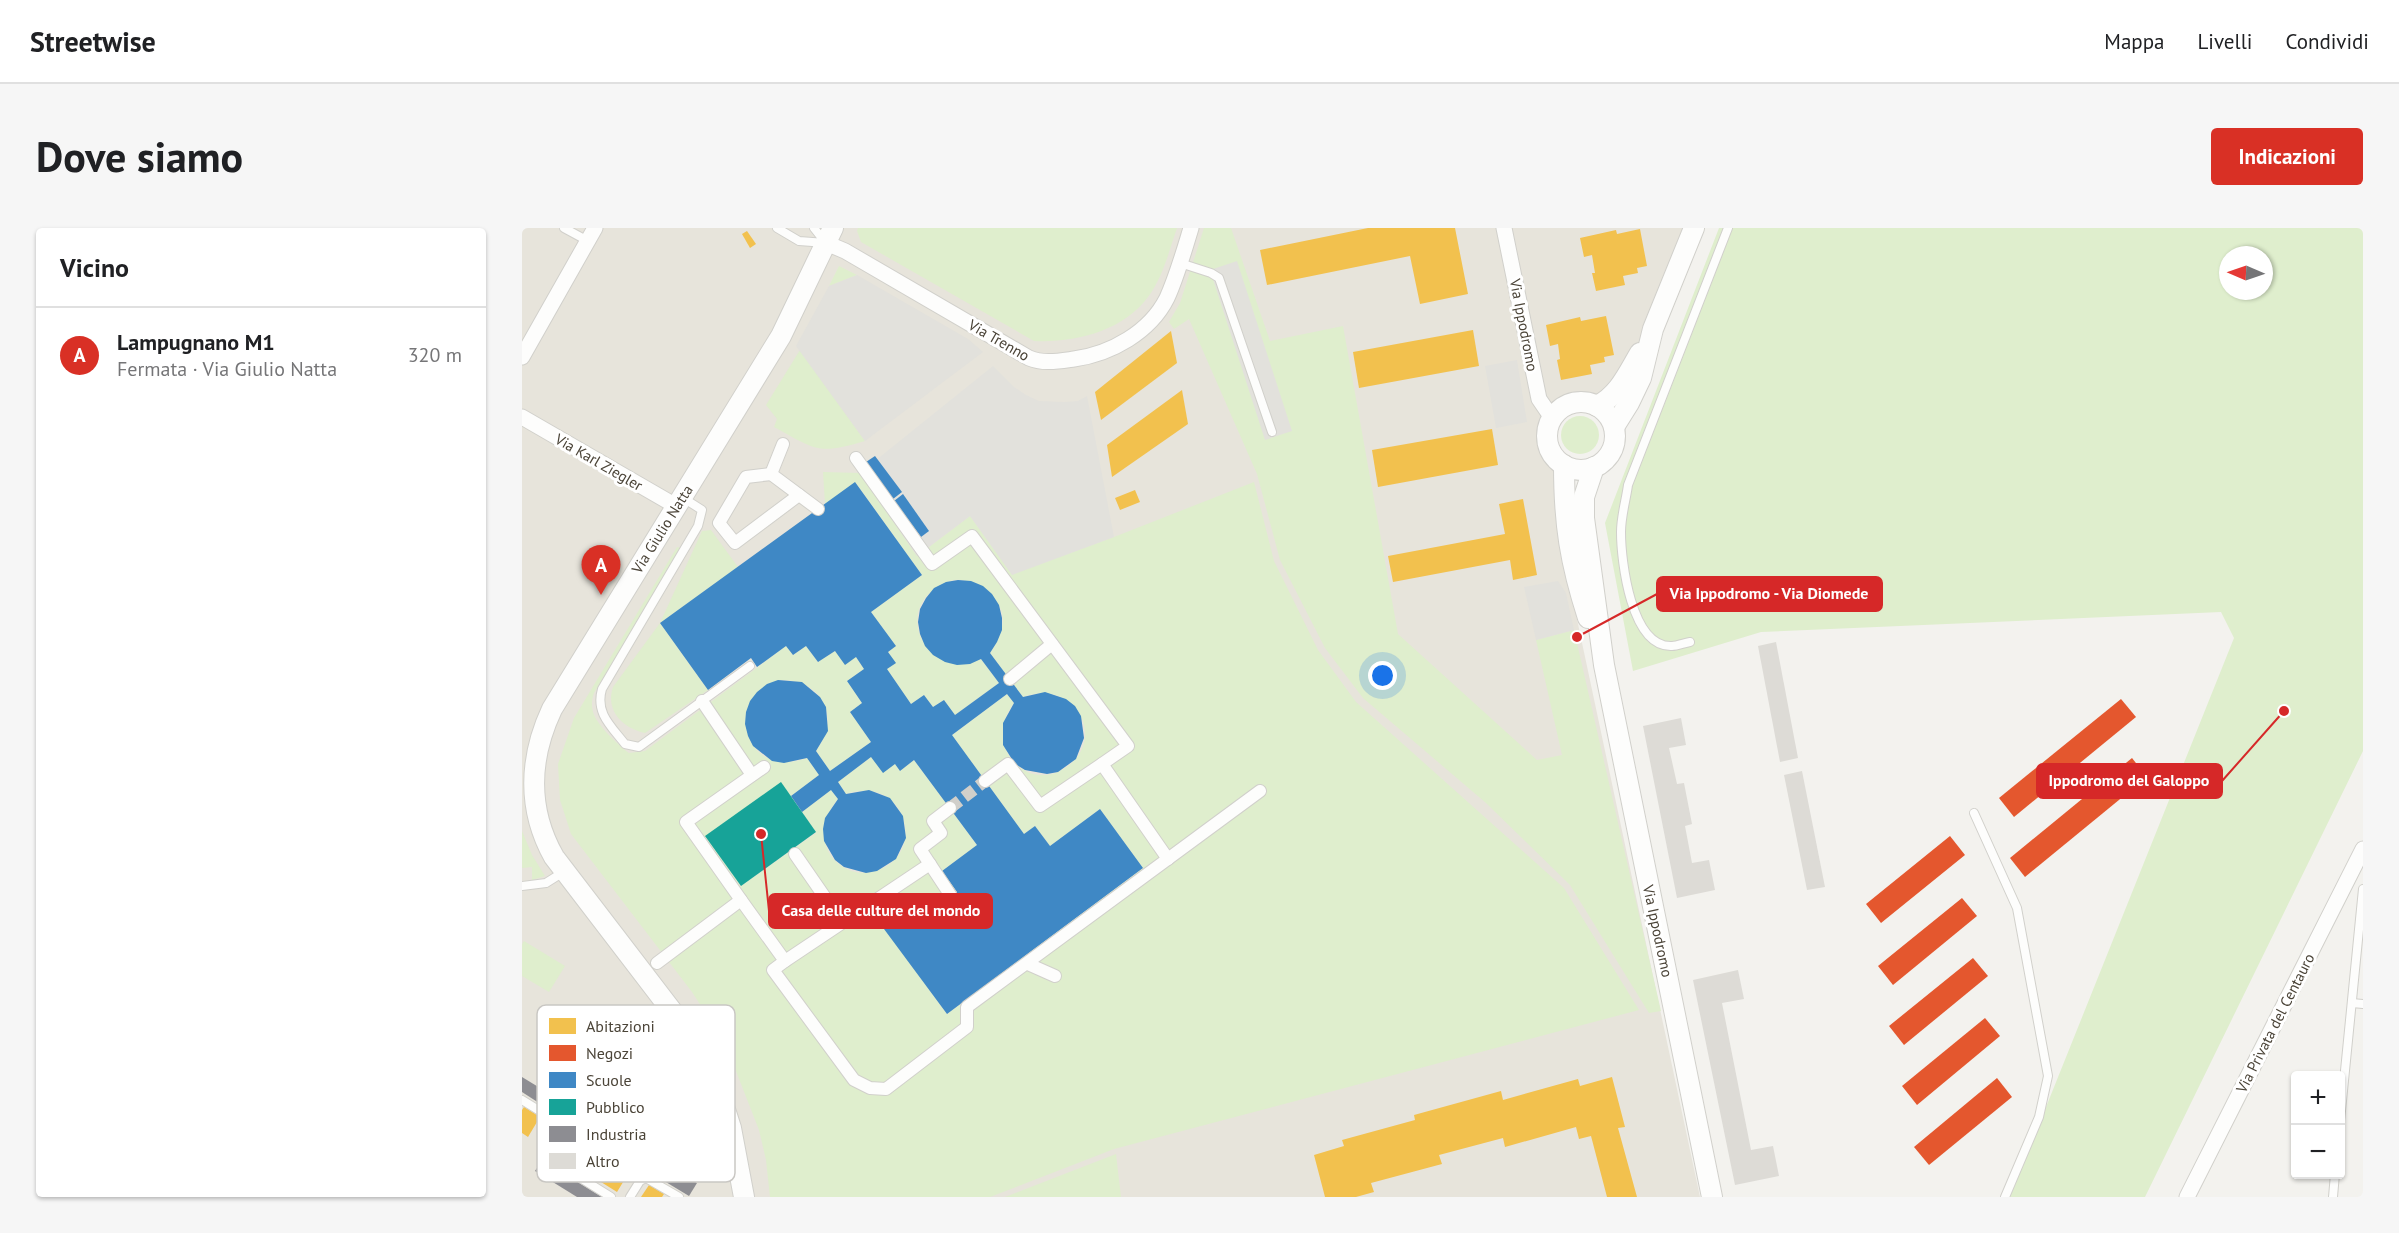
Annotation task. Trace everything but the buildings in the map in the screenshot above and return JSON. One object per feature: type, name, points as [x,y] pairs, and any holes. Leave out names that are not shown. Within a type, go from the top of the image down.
[{"type":"street","name":"Via Trenno","points":[[824,233],[845,251],[1029,358],[1044,362],[1099,354],[1129,339],[1150,320],[1162,305],[1180,263],[1191,228]]},
{"type":"street","name":"Via Ippodromo","points":[[1504,228],[1539,399],[1552,418]]},
{"type":"street","points":[[1597,406],[1610,399],[1616,392],[1653,329],[1694,228]]},
{"type":"street","name":"Via Giulio Natta","points":[[667,1005],[565,871],[546,842],[527,787],[543,729],[552,709],[781,336],[824,233]]},
{"type":"street","points":[[522,357],[592,235]]},
{"type":"street","points":[[1614,427],[1641,378],[1653,329]]},
{"type":"street","points":[[1585,402],[1597,406],[1607,414],[1614,427],[1615,439],[1611,451],[1594,467],[1579,470],[1564,465],[1555,457],[1548,442],[1548,430],[1552,418],[1572,403],[1585,402]]},
{"type":"street","name":"Via Karl Ziegler","points":[[522,417],[679,502]]},
{"type":"street","points":[[771,474],[783,444]]},
{"type":"street","points":[[856,458],[932,564],[972,536],[1128,746],[1040,806],[1008,764],[986,781]]},
{"type":"street","name":"Via Ippodromo","points":[[1564,465],[1564,515],[1575,576],[1604,665]]},
{"type":"street","name":"Via Ippodromo","points":[[1594,467],[1584,497],[1584,518],[1604,665],[1712,1197]]},
{"type":"street","points":[[799,495],[735,543],[719,523],[746,477],[771,474],[818,509]]},
{"type":"street","points":[[1010,679],[1052,644]]},
{"type":"street","points":[[702,701],[752,775]]},
{"type":"street","points":[[1102,764],[1168,860]]},
{"type":"street","points":[[764,767],[686,822],[785,961]]},
{"type":"street","points":[[930,864],[773,970],[854,1080],[870,1088],[886,1089],[967,1027],[967,1007],[1260,791]]},
{"type":"street","points":[[950,808],[933,821],[941,833],[920,849],[951,896]]},
{"type":"street","name":"Via Privata del Centauro","points":[[2187,1197],[2363,849]]},
{"type":"street","points":[[795,854],[842,922]]},
{"type":"street","points":[[657,963],[741,900]]},
{"type":"street","points":[[1028,964],[1055,976]]},
{"type":"street","name":"Via Giulio Natta","points":[[735,1145],[744,1197]]},
{"type":"lane","points":[[564,228],[592,235]]},
{"type":"lane","points":[[777,228],[799,241],[824,233]]},
{"type":"lane","points":[[1690,642],[1670,647],[1650,638],[1636,617],[1624,573],[1621,530],[1628,485],[1728,228]]},
{"type":"lane","points":[[1180,263],[1219,278],[1272,432]]},
{"type":"lane","points":[[679,502],[702,510],[698,526],[602,689],[599,699],[600,710],[625,744],[639,747],[750,666]]},
{"type":"lane","points":[[1974,813],[2017,908],[2048,1076],[2039,1117],[2005,1197]]},
{"type":"lane","points":[[522,886],[546,883],[565,871]]},
{"type":"lane","points":[[2345,1072],[2363,889]]},
{"type":"lane","points":[[2352,1003],[2363,1004]]},
{"type":"lane","points":[[522,1100],[537,1109]]},
{"type":"lane","points":[[2333,1197],[2335,1179]]},
{"type":"lane","points":[[587,1182],[611,1197]]},
{"type":"lane","points":[[630,1197],[638,1182]]},
{"type":"lane","points":[[653,1182],[679,1197]]},
{"type":"shaded area","points":[[522,228],[1684,228],[1646,332],[1602,402],[1576,398],[1558,403],[1544,421],[1542,442],[1557,481],[1558,530],[1700,1197],[522,1197]]},
{"type":"shaded area","points":[[1237,261],[1292,431],[1265,440],[1210,270]]},
{"type":"shaded area","points":[[857,275],[968,339],[983,352],[865,441],[796,346],[829,286]]},
{"type":"shaded area","points":[[1517,360],[1527,422],[1496,428],[1485,366]]},
{"type":"shaded area","points":[[993,366],[1014,387],[1039,401],[1078,401],[1087,396],[1114,537],[1012,575],[970,516],[917,556],[860,473]]},
{"type":"shaded area","points":[[1558,581],[1566,593],[1574,630],[1536,640],[1524,587]]},
{"type":"green space","points":[[858,228],[1177,228],[1158,281],[1138,309],[1112,326],[1081,337],[1034,341],[861,242]]},
{"type":"green space","points":[[1204,228],[1231,228],[1270,341],[1343,326],[1398,634],[1537,760],[1562,755],[1536,640],[1574,630],[1661,1011],[1649,1013],[1570,885],[1486,803],[1363,698],[1325,648],[1280,560],[1257,474],[1189,319],[1174,329],[1169,322],[1180,303]]},
{"type":"green space","points":[[1719,228],[2363,228],[2363,751],[2145,1197],[2010,1197],[2234,638],[2221,612],[1761,632],[1633,671],[1605,523]]},
{"type":"green space","points":[[839,266],[857,275],[829,286]]},
{"type":"green space","points":[[800,350],[865,441],[837,448],[818,448],[799,441],[774,427],[777,419],[766,405]]},
{"type":"green space","points":[[1580,416],[1593,422],[1599,435],[1593,448],[1580,454],[1567,448],[1561,435],[1567,422]]},
{"type":"green space","points":[[823,472],[860,473],[917,556],[970,516],[1012,574],[1254,482],[1274,561],[1318,650],[1356,702],[1564,888],[1639,1010],[1114,1149],[990,1197],[770,1197],[766,1160],[759,1130],[735,1069],[735,1005],[700,1005],[571,834],[560,800],[558,764],[574,718],[677,547],[681,548],[594,693],[592,709],[595,717],[614,740],[629,753],[645,751],[786,646],[793,655],[806,646],[818,662],[835,651],[856,657],[864,669],[847,681],[862,703],[850,712],[871,742],[830,771],[816,751],[824,738],[827,713],[823,702],[806,685],[778,680],[746,712],[749,737],[754,747],[762,755],[782,762],[807,758],[819,775],[791,796],[706,837],[741,886],[816,833],[802,812],[831,790],[838,799],[828,816],[824,835],[829,853],[835,861],[846,869],[860,873],[889,865],[900,853],[905,837],[904,821],[897,807],[885,796],[868,791],[846,794],[838,782],[871,757],[895,764],[900,771],[914,760],[977,845],[942,871],[957,892],[936,907],[928,897],[885,929],[947,1014],[1143,868],[1100,809],[1050,846],[1035,826],[1024,834],[952,735],[1007,694],[1014,703],[1005,719],[1003,735],[1006,750],[1014,762],[1025,771],[1038,775],[1053,774],[1068,766],[1079,754],[1085,740],[1084,726],[1079,714],[1070,703],[1057,696],[1041,693],[1023,697],[990,653],[1001,630],[1003,618],[999,606],[979,588],[962,580],[943,584],[924,600],[918,614],[918,628],[923,642],[933,653],[946,661],[962,663],[981,659],[999,683],[955,715],[944,700],[933,707],[924,695],[911,704],[887,669],[895,663],[888,652],[896,646],[871,612],[922,575],[856,483],[825,504]]},
{"type":"green space","points":[[711,530],[738,567],[660,623],[702,531]]},
{"type":"green space","points":[[660,623],[708,690],[645,733],[629,727],[617,717],[611,703],[611,695],[613,687]]},
{"type":"green space","points":[[522,831],[532,855],[545,876],[532,880],[532,867],[522,868]]},
{"type":"green space","points":[[524,941],[565,966],[549,992],[522,976],[522,944]]},
{"type":"green space","points":[[1116,1154],[1121,1197],[1005,1197]]},
{"type":"tunnel","points":[[950,808],[985,781]]},
{"type":"place","name":"Lampugnano M1","points":[[601,595]]},
{"type":"place","name":"Via Ippodromo - Via Diomede","points":[[1577,637]]},
{"type":"place","name":"Ippodromo del Galoppo","points":[[2284,711]]},
{"type":"place","name":"Casa delle culture del mondo","points":[[761,834]]}]
